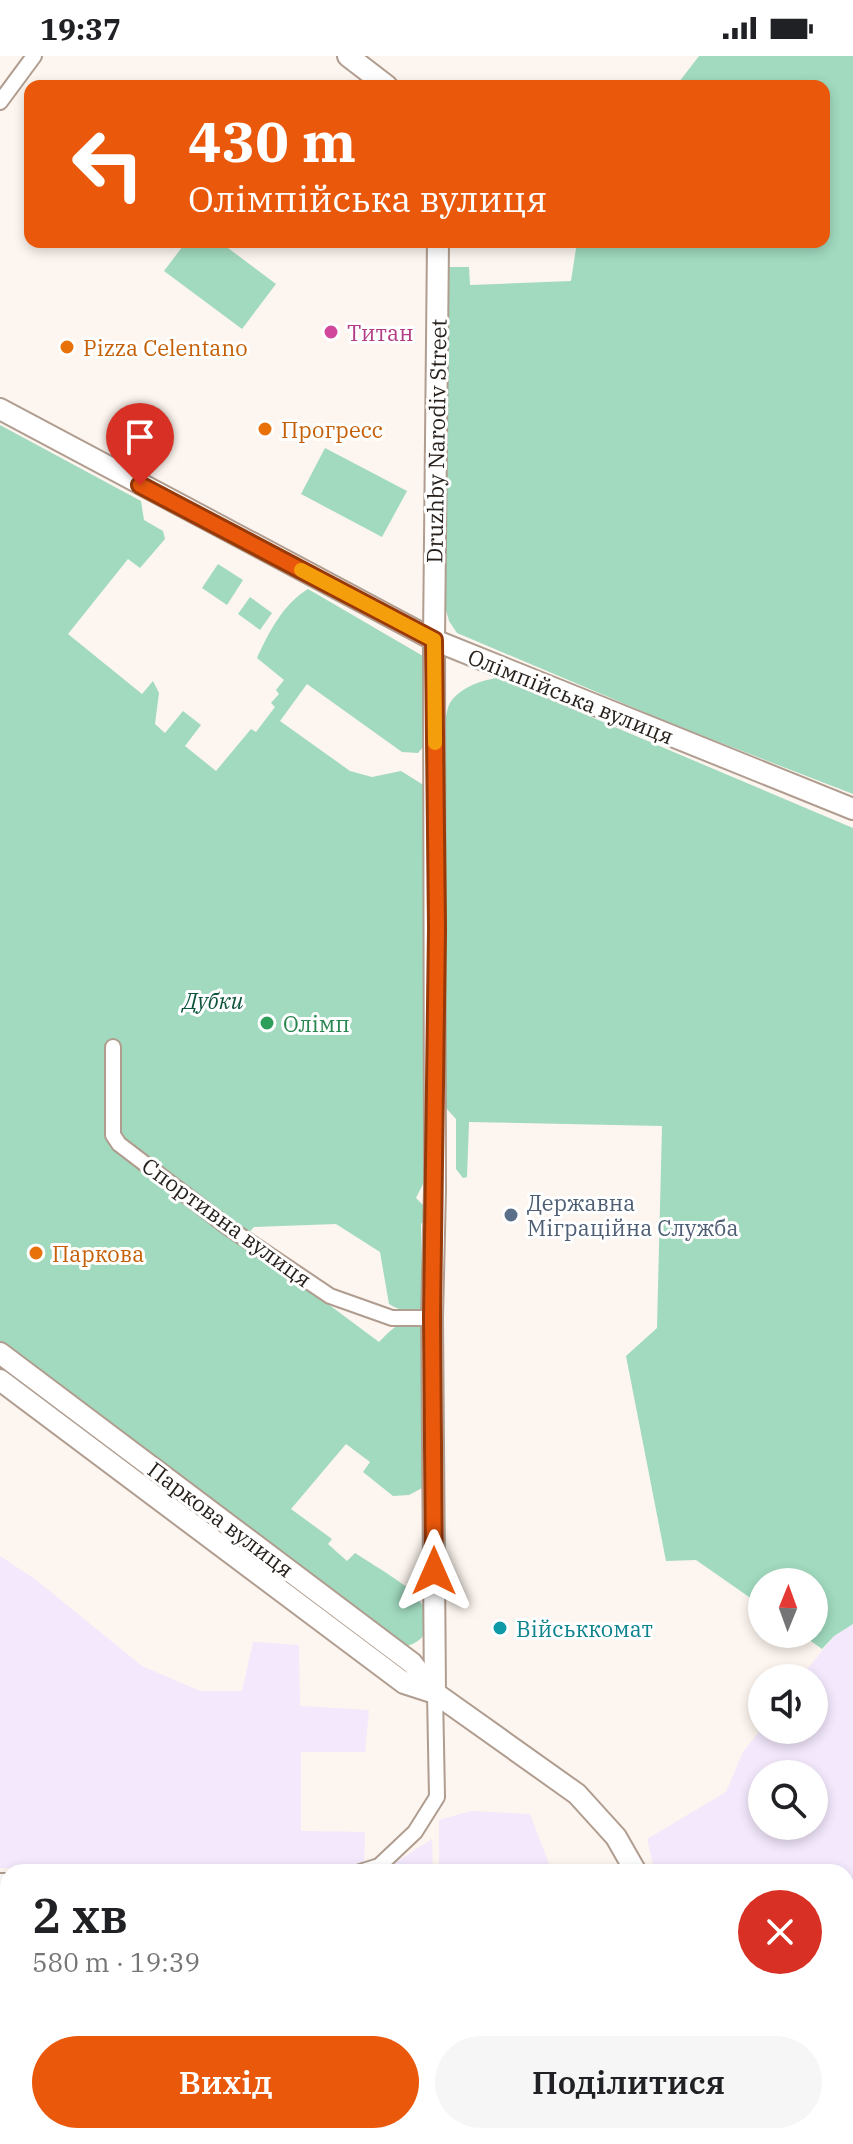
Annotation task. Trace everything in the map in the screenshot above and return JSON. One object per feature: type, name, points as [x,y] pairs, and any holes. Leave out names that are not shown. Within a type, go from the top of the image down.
[{"type":"street","points":[[0,102],[34,56]]},
{"type":"street","points":[[348,56],[379,80]]},
{"type":"street","name":"Druzhby Narodiv Street","points":[[434,640],[438,248]]},
{"type":"street","name":"Олімпійська вулиця","points":[[0,409],[434,640],[853,809]]},
{"type":"street","points":[[381,1864],[415,1832],[437,1797],[432,1318],[437,960],[434,640]]},
{"type":"street","name":"Спортивна вулиця","points":[[113,1047],[113,1135],[119,1144],[229,1228],[330,1296],[392,1318],[432,1318]]},
{"type":"street","name":"Паркова вулиця","points":[[0,1353],[412,1663],[435,1693]]},
{"type":"street","name":"Паркова вулиця","points":[[0,1380],[404,1683],[435,1693]]},
{"type":"street","points":[[435,1693],[577,1794],[616,1837],[631,1864]]},
{"type":"shaded area","points":[[0,1556],[36,1580],[142,1666],[200,1691],[242,1691],[253,1642],[299,1645],[300,1706],[369,1710],[365,1752],[301,1752],[301,1831],[365,1832],[364,1864],[0,1864]]},
{"type":"shaded area","points":[[853,1624],[853,1864],[653,1864],[647,1839],[726,1792],[749,1744],[828,1744],[828,1664],[811,1664],[824,1648],[828,1648],[834,1636]]},
{"type":"shaded area","points":[[471,1811],[530,1814],[549,1864],[439,1864],[439,1820]]},
{"type":"shaded area","points":[[432,1839],[433,1864],[393,1864]]},
{"type":"green space","points":[[699,56],[853,56],[853,794],[677,726],[457,633],[446,610],[446,267],[469,267],[470,285],[571,281],[576,248],[830,248],[830,80],[681,80]]},
{"type":"green space","points":[[181,248],[228,248],[276,284],[242,329],[164,271]]},
{"type":"green space","name":"Дубки","points":[[0,425],[141,501],[144,520],[163,531],[165,539],[140,568],[128,559],[68,634],[142,694],[153,681],[159,693],[155,724],[165,733],[183,711],[201,725],[185,746],[216,771],[251,729],[256,732],[275,707],[271,703],[279,694],[276,690],[284,680],[257,658],[284,611],[308,589],[423,656],[425,737],[418,753],[402,752],[307,684],[280,721],[350,771],[372,777],[401,771],[425,786],[427,1176],[416,1198],[426,1208],[427,1217],[421,1224],[422,1279],[430,1288],[423,1308],[406,1310],[389,1304],[380,1252],[336,1224],[254,1227],[242,1240],[379,1342],[395,1327],[407,1322],[428,1328],[424,1487],[409,1495],[393,1496],[363,1472],[370,1462],[346,1444],[291,1509],[332,1539],[328,1544],[347,1561],[355,1553],[414,1593],[423,1606],[427,1622],[424,1635],[412,1644],[403,1647],[0,1344]]},
{"type":"green space","points":[[325,448],[407,491],[382,537],[301,494]]},
{"type":"green space","points":[[218,564],[243,580],[227,605],[202,588]]},
{"type":"green space","points":[[250,597],[272,613],[260,630],[238,614]]},
{"type":"green space","points":[[499,678],[853,828],[853,1624],[828,1642],[828,1568],[748,1568],[748,1596],[696,1560],[666,1561],[626,1356],[657,1328],[662,1126],[469,1122],[467,1177],[463,1178],[456,1169],[456,1119],[446,1108],[445,723],[454,698],[465,689]]},
{"type":"green space","points":[[0,1362],[405,1669],[402,1673],[0,1369]]},
{"type":"slow traffic","points":[[301,570],[434,640],[435,743]]},
{"type":"place","name":"Титан","points":[[331,332]]},
{"type":"place","name":"Pizza Celentano","points":[[67,347]]},
{"type":"place","name":"Прогресс","points":[[265,429]]},
{"type":"place","name":"Олімп","points":[[267,1023]]},
{"type":"place","name":"Державна Міграційна Служба","points":[[511,1215]]},
{"type":"place","name":"Паркова","points":[[36,1253]]},
{"type":"place","name":"Військкомат","points":[[500,1628]]},
{"type":"route","points":[[140,485],[434,640],[437,958],[432,1318],[434,1571]]}]
